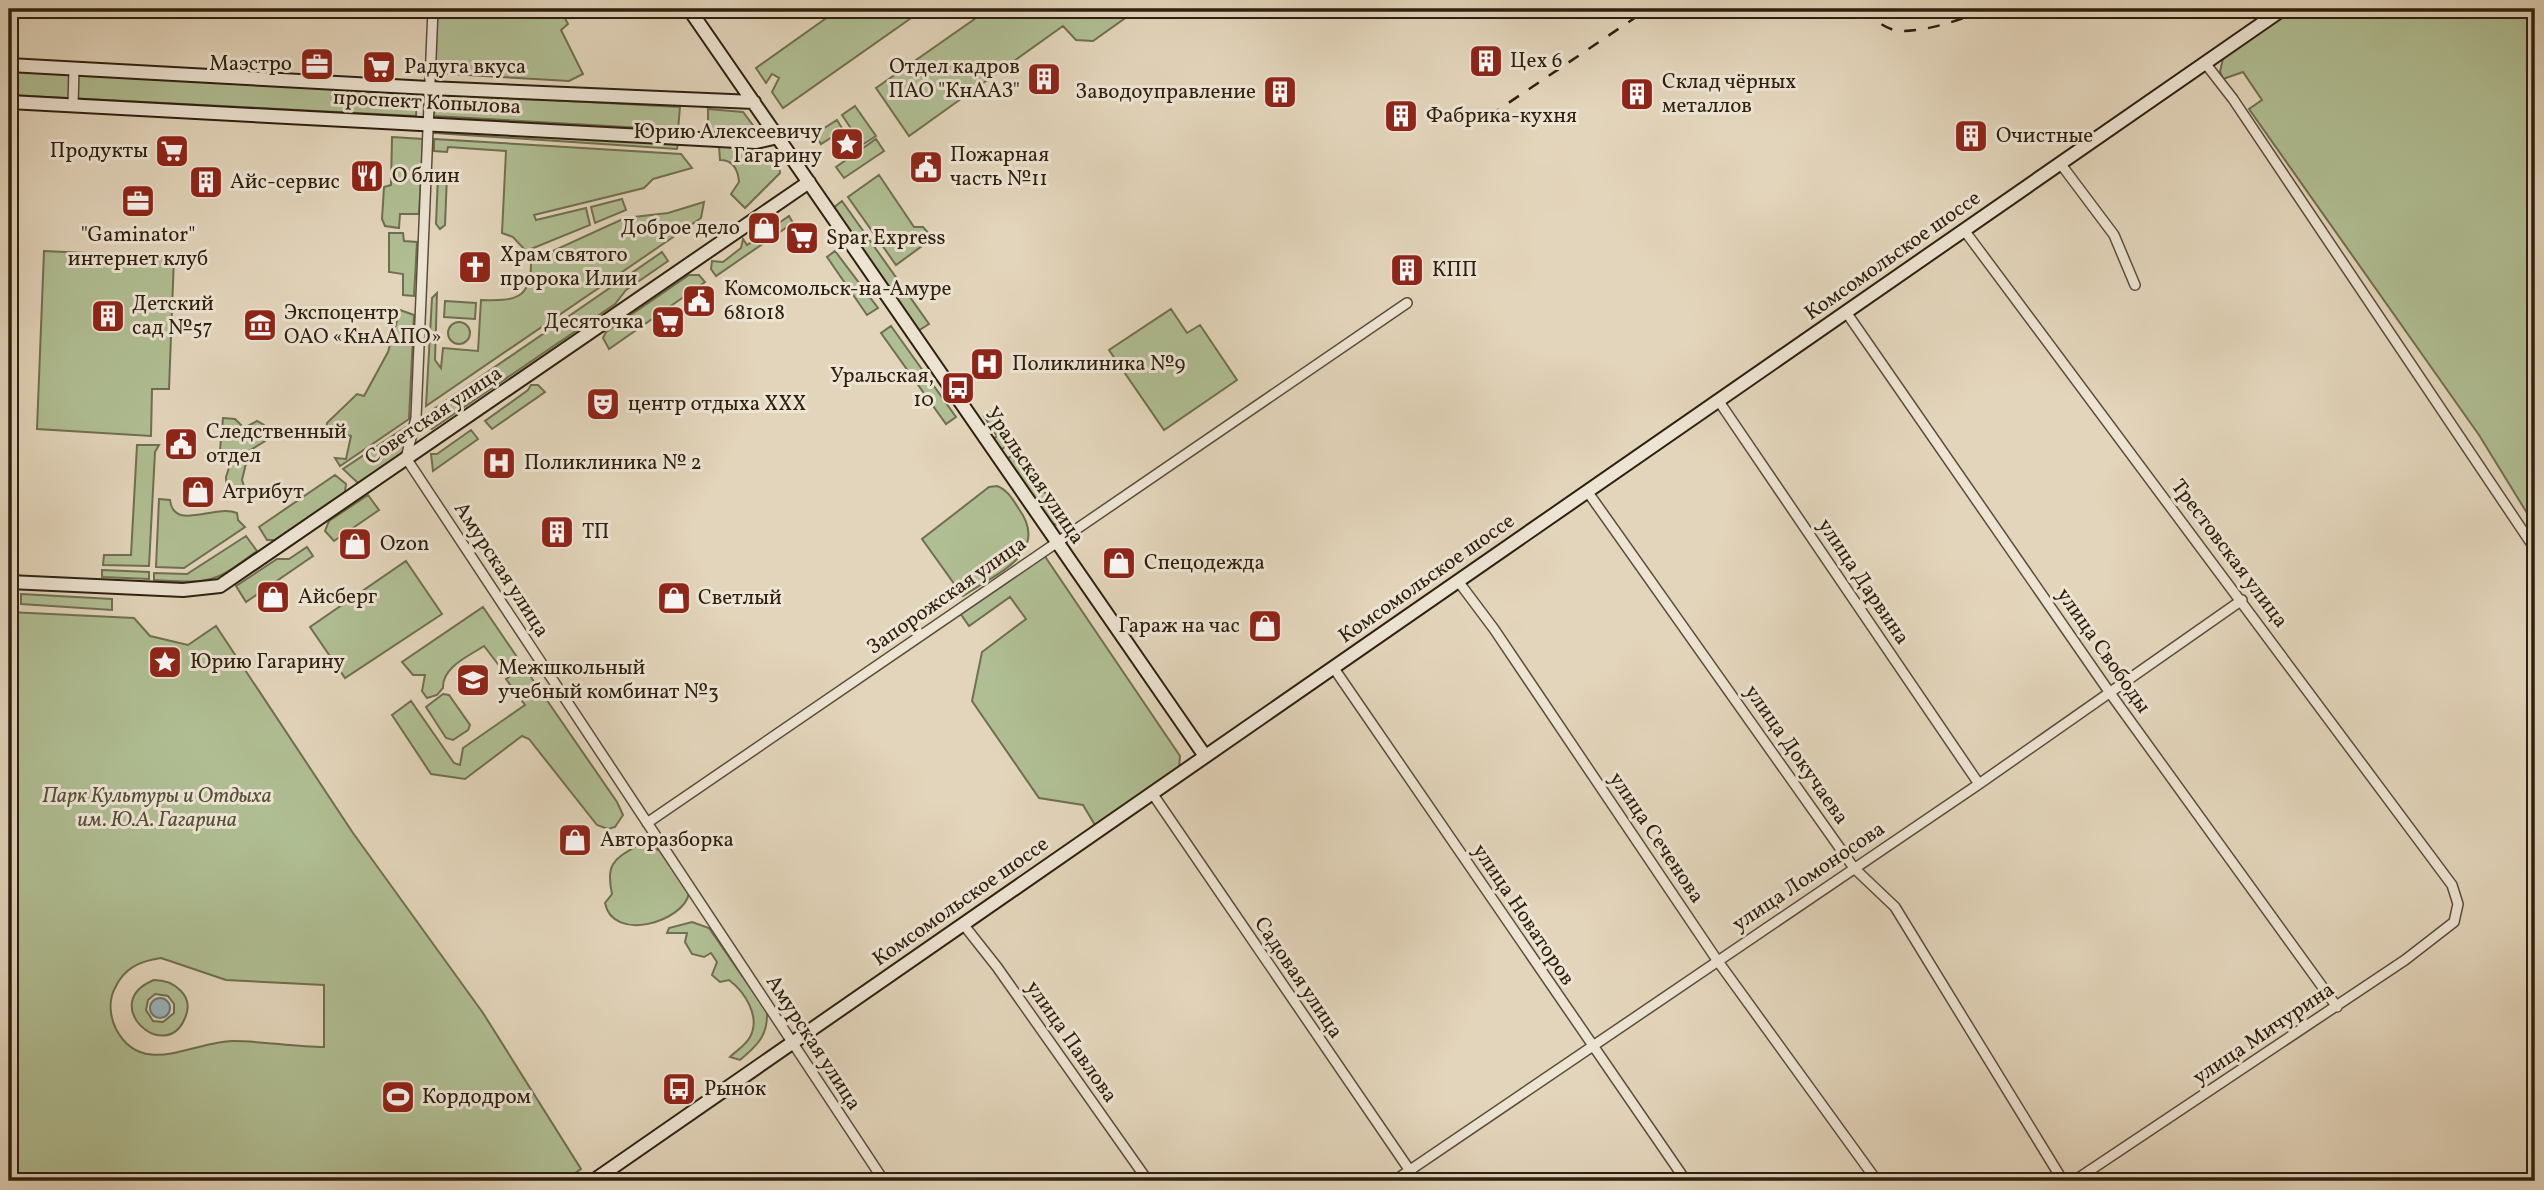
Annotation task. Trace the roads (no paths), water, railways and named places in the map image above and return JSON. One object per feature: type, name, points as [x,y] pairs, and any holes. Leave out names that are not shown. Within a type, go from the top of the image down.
[{"type":"street","points":[[406,458],[416,418],[433,9]]},
{"type":"street","name":"Уральская улица","points":[[689,9],[1205,756]]},
{"type":"street","name":"Комсомольское шоссе","points":[[593,1181],[609,1177],[792,1043],[2283,9]]},
{"type":"street","points":[[2205,63],[2233,99],[2535,549]]},
{"type":"street","name":"проспект Копылова","points":[[9,65],[429,88],[754,102]]},
{"type":"street","points":[[73,105],[75,68]]},
{"type":"street","name":"проспект Копылова","points":[[9,102],[756,142],[778,137]]},
{"type":"street","points":[[2060,163],[2114,235],[2134,285]]},
{"type":"street","name":"Советская улица","points":[[9,582],[183,590],[220,586],[809,181]]},
{"type":"street","name":"Трестовская улица","points":[[1964,230],[2452,885],[2458,904]]},
{"type":"street","name":"Запорожская улица","points":[[647,823],[1407,303]]},
{"type":"street","name":"улица Свободы","points":[[1846,312],[2110,693],[2337,1007]]},
{"type":"street","name":"улица Дарвина","points":[[1718,400],[1979,784]]},
{"type":"street","name":"Амурская улица","points":[[406,458],[884,1181]]},
{"type":"street","name":"улица Докучаева","points":[[1587,491],[1854,868],[1895,907],[2063,1181]]},
{"type":"street","name":"улица Сеченова","points":[[1458,581],[1494,629],[1717,960],[1877,1181]]},
{"type":"street","name":"улица Ломоносова","points":[[1394,1181],[1979,784],[2242,600]]},
{"type":"street","name":"улица Новаторов","points":[[1333,667],[1686,1181]]},
{"type":"street","name":"Садовая улица","points":[[1152,793],[1417,1181]]},
{"type":"street","name":"улица Мичурина","points":[[2074,1181],[2337,1007],[2454,922],[2458,904]]},
{"type":"street","name":"улица Павлова","points":[[963,924],[997,967],[1148,1181]]},
{"type":"water","points":[[160,998],[167,1001],[170,1008],[167,1015],[160,1018],[153,1015],[150,1008],[153,1001]]},
{"type":"railway","points":[[1489,116],[1648,9]]},
{"type":"railway","points":[[1863,9],[1885,27],[1904,31],[1941,25],[1985,9]]},
{"type":"place","name":"Цех 6","points":[[1486,61]]},
{"type":"place","name":"Маэстро","points":[[317,64]]},
{"type":"place","name":"Радуга вкуса","points":[[379,67]]},
{"type":"place","name":"Отдел кадров ПАО \"КнААЗ\"","points":[[1044,79]]},
{"type":"place","name":"Заводоуправление","points":[[1280,92]]},
{"type":"place","name":"Склад чёрных металлов","points":[[1637,94]]},
{"type":"place","name":"Фабрика-кухня","points":[[1401,116]]},
{"type":"place","name":"Очистные","points":[[1971,136]]},
{"type":"place","name":"Юрию Алексеевичу Гагарину","points":[[847,144]]},
{"type":"place","name":"Продукты","points":[[172,151]]},
{"type":"place","name":"Пожарная часть №11","points":[[926,167]]},
{"type":"place","name":"О блин","points":[[367,176]]},
{"type":"place","name":"Айс-сервис","points":[[206,182]]},
{"type":"place","name":"\"Gaminator\" интернет клуб","points":[[138,201]]},
{"type":"place","name":"Доброе дело","points":[[764,228]]},
{"type":"place","name":"Spar Express","points":[[802,238]]},
{"type":"place","name":"Храм святого пророка Илии","points":[[475,267]]},
{"type":"place","name":"КПП","points":[[1407,270]]},
{"type":"place","name":"Комсомольск-на-Амуре 681018","points":[[699,301]]},
{"type":"place","name":"Детский сад №57","points":[[108,316]]},
{"type":"place","name":"Десяточка","points":[[668,322]]},
{"type":"place","name":"Экспоцентр ОАО «КнААПО»","points":[[260,325]]},
{"type":"place","name":"Поликлиника №9","points":[[987,364]]},
{"type":"place","name":"Уральская, 10","points":[[958,388]]},
{"type":"place","name":"центр отдыха ХХХ","points":[[603,404]]},
{"type":"place","name":"Следственный отдел","points":[[181,444]]},
{"type":"place","name":"Поликлиника № 2","points":[[499,463]]},
{"type":"place","name":"Атрибут","points":[[198,492]]},
{"type":"place","name":"ТП","points":[[557,532]]},
{"type":"place","name":"Ozon","points":[[355,544]]},
{"type":"place","name":"Спецодежда","points":[[1119,563]]},
{"type":"place","name":"Айсберг","points":[[273,597]]},
{"type":"place","name":"Светлый","points":[[674,598]]},
{"type":"place","name":"Гараж на час","points":[[1265,626]]},
{"type":"place","name":"Юрию Гагарину","points":[[165,662]]},
{"type":"place","name":"Межшкольный учебный комбинат №3","points":[[473,680]]},
{"type":"place","name":"Авторазборка","points":[[575,840]]},
{"type":"place","name":"Рынок","points":[[679,1089]]},
{"type":"place","name":"Кордодром","points":[[398,1097]]},
{"type":"park label","name":"Парк Культуры и Отдыха им. Ю.А. Гагарина","points":[[157,808]]}]
